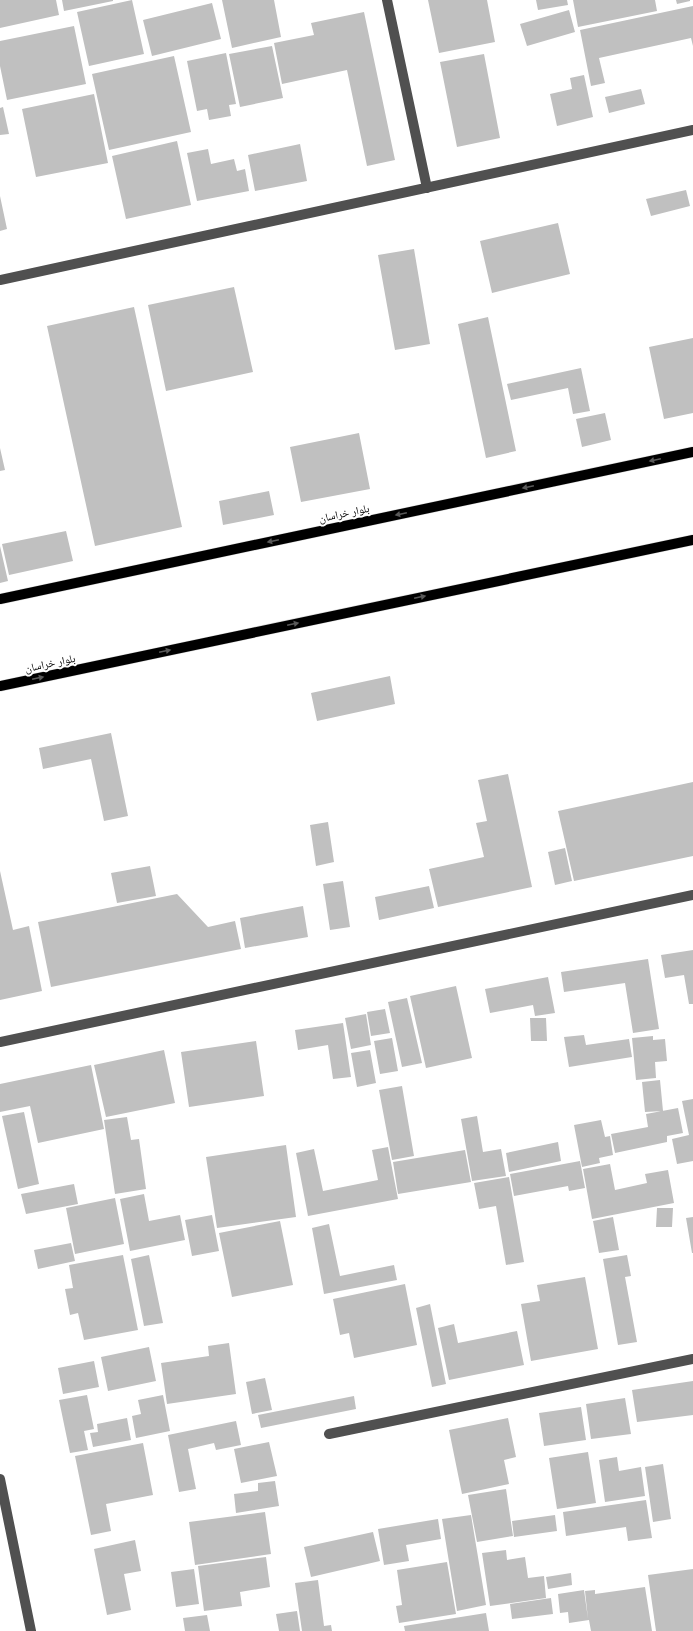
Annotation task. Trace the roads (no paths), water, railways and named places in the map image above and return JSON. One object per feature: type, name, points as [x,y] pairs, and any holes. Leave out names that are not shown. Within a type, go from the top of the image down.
[{"type":"main road","name":"بلوار خراسان","points":[[0,599],[693,452]]},
{"type":"main road","name":"بلوار خراسان","points":[[0,686],[693,540]]},
{"type":"street","points":[[387,0],[427,188]]},
{"type":"street","points":[[0,280],[693,130]]},
{"type":"street","points":[[0,1042],[693,896]]},
{"type":"street","points":[[328,1434],[693,1358]]},
{"type":"street","points":[[0,1479],[31,1631]]}]
